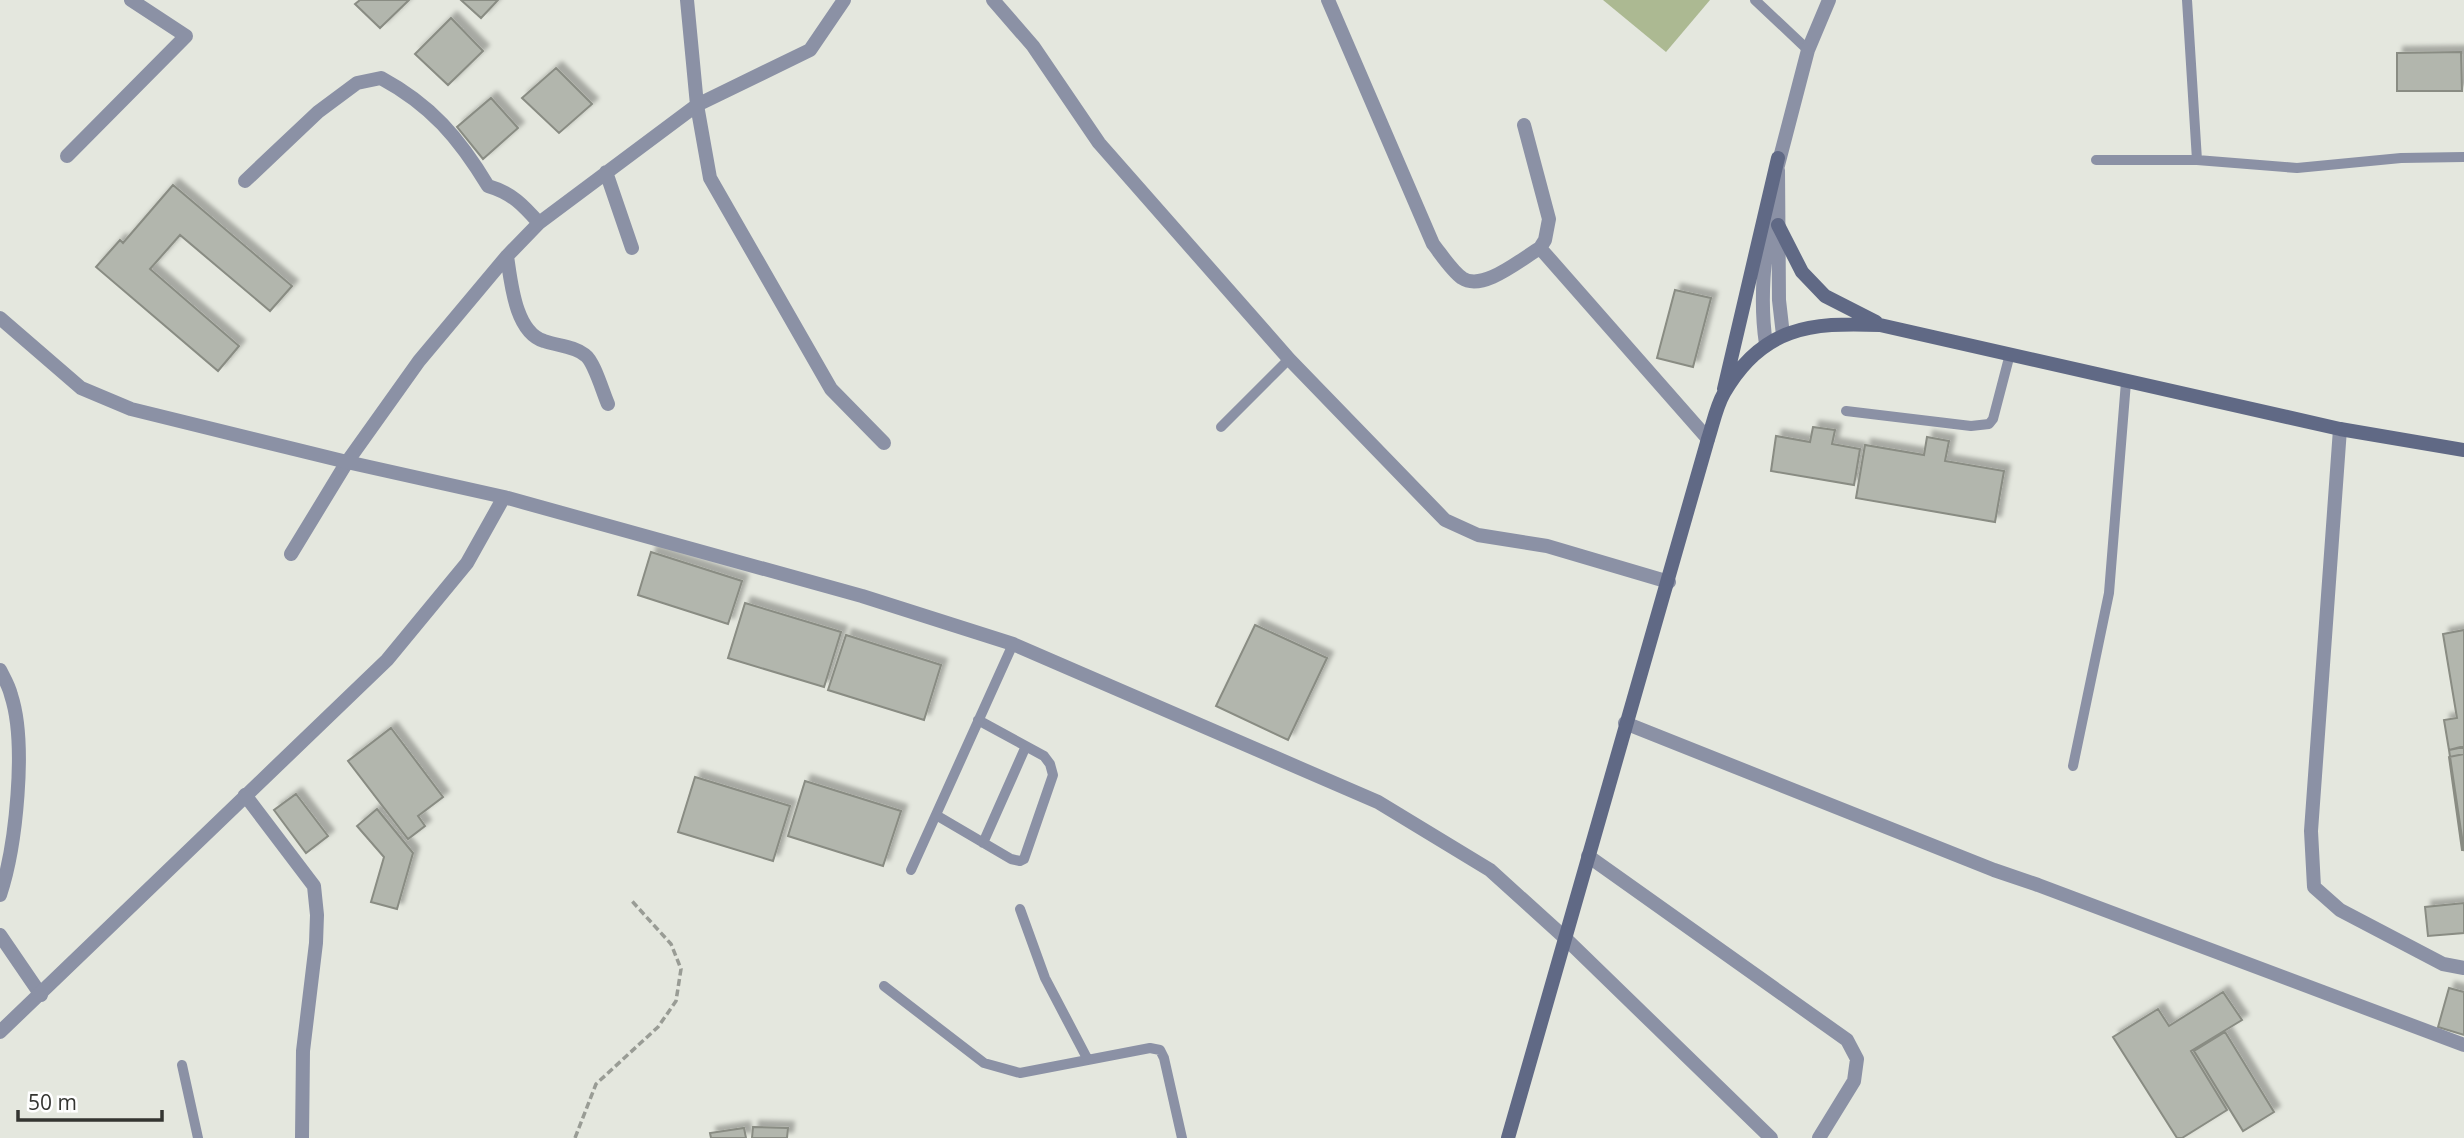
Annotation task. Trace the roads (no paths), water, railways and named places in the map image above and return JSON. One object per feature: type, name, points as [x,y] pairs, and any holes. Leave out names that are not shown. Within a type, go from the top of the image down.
[{"type":"main road","points":[[1508,1138],[1625,723],[1723,395],[1778,159]]},
{"type":"main road","points":[[1777,225],[1802,272],[1825,296],[1880,325]]},
{"type":"main road","points":[[1723,395],[1741,368],[1766,344],[1783,335],[1813,326],[1836,323],[1880,325],[2340,429],[2464,450]]},
{"type":"street","points":[[67,156],[186,36],[131,0]]},
{"type":"street","points":[[687,0],[697,105],[710,178],[831,389],[884,443]]},
{"type":"street","points":[[291,554],[347,462],[419,362],[507,256],[539,223],[697,105],[810,51],[844,0]]},
{"type":"street","points":[[993,0],[1033,46],[1099,143],[1289,359],[1445,520],[1478,535],[1547,546],[1669,582]]},
{"type":"street","points":[[1328,0],[1433,244],[1461,277],[1473,282],[1486,281],[1540,248],[1545,240],[1549,219],[1524,125]]},
{"type":"street","points":[[1766,344],[1762,318],[1762,283],[1778,159],[1808,50],[1829,0]]},
{"type":"street","points":[[245,181],[318,112],[357,83],[381,78],[434,113],[458,140],[488,186],[503,190],[519,200],[539,223]]},
{"type":"street","points":[[1778,159],[1777,225],[1783,335]]},
{"type":"street","points":[[606,172],[632,248]]},
{"type":"street","points":[[1540,248],[1708,439]]},
{"type":"street","points":[[507,256],[516,307],[529,330],[541,341],[573,348],[588,356],[608,404]]},
{"type":"street","points":[[0,318],[81,388],[131,410],[505,497],[862,596],[1013,644],[1378,802],[1490,870],[1564,937],[1771,1138]]},
{"type":"street","points":[[2340,429],[2311,831],[2314,887],[2340,910],[2443,964],[2464,968]]},
{"type":"street","points":[[0,1032],[387,660],[467,563],[505,497]]},
{"type":"street","points":[[0,670],[11,694],[18,726],[19,779],[7,873],[0,895]]},
{"type":"street","points":[[1625,723],[1994,870],[2464,1045]]},
{"type":"street","points":[[245,795],[314,886],[316,943],[303,1051],[302,1138]]},
{"type":"street","points":[[1588,856],[1847,1040],[1857,1059],[1854,1081],[1819,1138]]},
{"type":"street","points":[[0,936],[41,995]]},
{"type":"lane","points":[[1755,0],[1808,50]]},
{"type":"lane","points":[[2187,0],[2197,160]]},
{"type":"lane","points":[[2096,160],[2197,160],[2297,168],[2401,158],[2464,157]]},
{"type":"lane","points":[[1846,411],[1971,426],[1989,424],[1993,419],[2010,355]]},
{"type":"lane","points":[[1221,427],[1289,359]]},
{"type":"lane","points":[[2073,766],[2109,593],[2126,382]]},
{"type":"lane","points":[[911,870],[1013,644]]},
{"type":"lane","points":[[936,815],[1011,859],[1020,862],[1024,859],[1053,775],[1050,764],[1044,756],[978,720]]},
{"type":"lane","points":[[983,843],[1026,746]]},
{"type":"lane","points":[[1020,909],[1045,978],[1088,1060]]},
{"type":"lane","points":[[884,986],[984,1063],[1020,1073],[1150,1048],[1160,1050],[1182,1138]]},
{"type":"lane","points":[[182,1065],[198,1138]]}]
